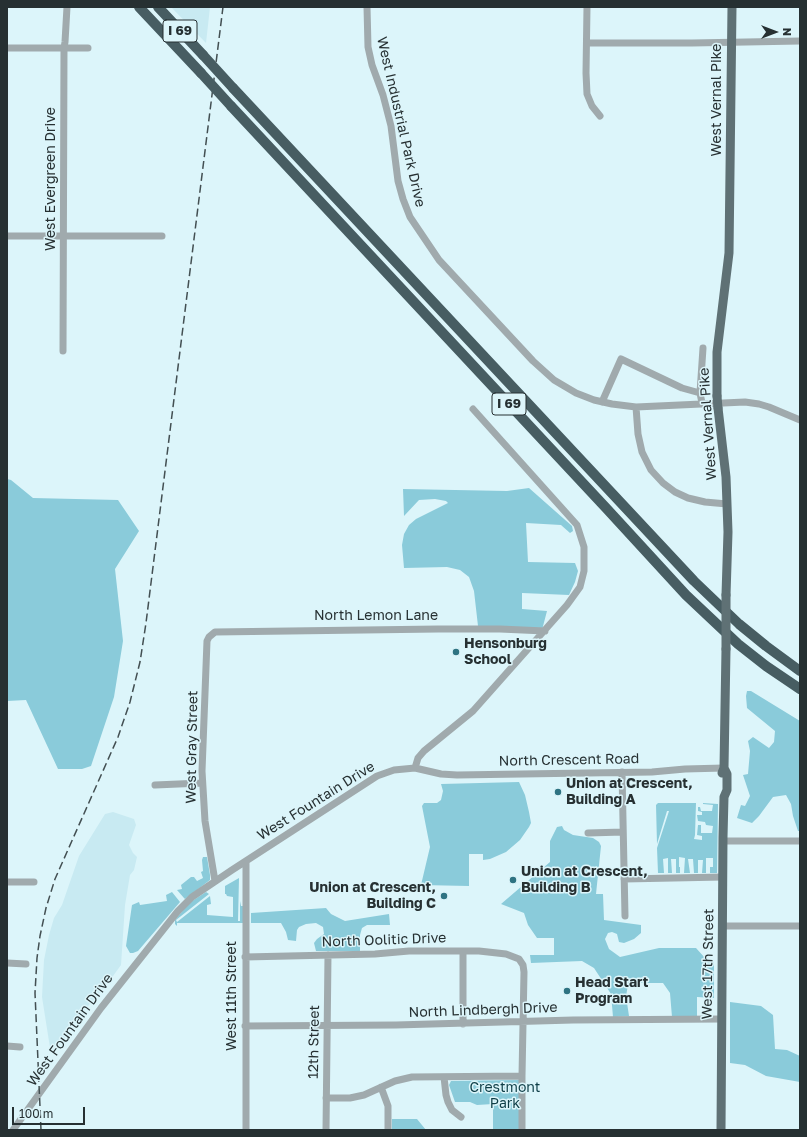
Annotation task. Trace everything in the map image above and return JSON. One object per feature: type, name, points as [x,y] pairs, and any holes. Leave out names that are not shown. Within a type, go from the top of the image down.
[{"type":"highway","name":"I 69","points":[[139,7],[686,595],[738,644],[800,689]]},
{"type":"highway","name":"I 69","points":[[158,7],[694,581],[739,624],[800,671]]},
{"type":"main road","name":"West Vernal Pike","points":[[724,768],[727,504],[725,463],[717,396],[718,345],[729,253],[732,7]]},
{"type":"main road","name":"West 17th Street","points":[[721,1130],[724,797],[721,792],[721,774],[724,768]]},
{"type":"street","name":"West Evergreen Drive","points":[[63,351],[64,48],[66,42],[66,7]]},
{"type":"street","name":"West Industrial Park Drive","points":[[367,7],[367,38],[369,52],[388,111],[394,143],[398,181],[410,217],[443,265],[538,367],[554,380],[576,393],[602,402],[636,407],[753,402],[800,420]]},
{"type":"street","points":[[587,7],[587,94],[592,106],[600,116]]},
{"type":"street","points":[[587,42],[731,43],[800,41]]},
{"type":"street","points":[[7,48],[88,48]]},
{"type":"street","points":[[7,236],[162,236]]},
{"type":"street","points":[[702,403],[700,393],[703,348]]},
{"type":"street","points":[[602,402],[621,359],[682,388],[700,393]]},
{"type":"street","points":[[636,407],[638,434],[642,452],[651,470],[657,477],[669,488],[683,496],[699,501],[727,504]]},
{"type":"street","points":[[415,768],[418,758],[424,751],[473,711],[567,606],[580,587],[584,575],[584,547],[577,525],[474,409]]},
{"type":"street","name":"North Lemon Lane","points":[[209,637],[215,632],[287,630],[492,629],[545,631]]},
{"type":"street","name":"West Gray Street","points":[[209,637],[202,783],[205,821],[215,881]]},
{"type":"street","name":"North Crescent Road","points":[[415,768],[452,775],[622,772],[724,768]]},
{"type":"street","name":"West Fountain Drive","points":[[13,1130],[101,1008],[168,923],[192,897],[373,778],[389,771],[415,768]]},
{"type":"street","points":[[622,772],[625,916]]},
{"type":"street","points":[[155,785],[202,783]]},
{"type":"street","points":[[588,833],[623,832]]},
{"type":"street","points":[[723,841],[800,841]]},
{"type":"street","name":"West 11th Street","points":[[246,862],[246,1130]]},
{"type":"street","points":[[624,879],[723,877]]},
{"type":"street","points":[[7,882],[34,882]]},
{"type":"street","points":[[722,926],[800,926]]},
{"type":"street","name":"North Oolitic Drive","points":[[245,956],[382,954],[409,951],[479,951],[506,954],[516,957],[524,965],[523,1022]]},
{"type":"street","points":[[463,951],[463,1024]]},
{"type":"street","name":"12th Street","points":[[326,1130],[328,955]]},
{"type":"street","points":[[7,963],[26,964]]},
{"type":"street","name":"North Lindbergh Drive","points":[[246,1026],[463,1024],[572,1020],[722,1020]]},
{"type":"street","points":[[522,1130],[523,1022]]},
{"type":"street","points":[[7,1046],[20,1047]]},
{"type":"street","points":[[326,1098],[350,1098],[364,1095],[395,1081],[407,1078],[522,1076]]},
{"type":"street","points":[[444,1077],[448,1102],[452,1110],[461,1117]]},
{"type":"street","points":[[381,1087],[388,1106],[388,1130]]},
{"type":"shaded area","points":[[171,7],[210,7],[206,43]]},
{"type":"shaded area","points":[[113,812],[134,819],[136,825],[129,845],[137,857],[134,870],[130,875],[125,905],[121,965],[105,987],[88,1006],[56,1050],[51,1054],[42,997],[44,960],[49,935],[54,918],[62,905],[79,856],[105,814]]},
{"type":"green space","points":[[7,479],[11,480],[33,498],[118,500],[139,531],[115,569],[123,641],[114,697],[91,766],[82,769],[58,769],[26,700],[7,701]]},
{"type":"green space","points":[[529,488],[572,526],[573,531],[570,533],[561,525],[526,523],[528,562],[575,563],[578,571],[569,595],[522,593],[522,609],[547,611],[542,630],[478,626],[474,591],[469,577],[460,570],[447,567],[404,568],[402,545],[404,534],[409,525],[416,519],[448,503],[446,501],[435,499],[419,500],[404,516],[403,489],[507,491]]},
{"type":"green space","points":[[747,691],[751,691],[800,721],[800,831],[798,831],[791,804],[786,795],[773,797],[752,823],[737,818],[741,805],[745,806],[750,796],[743,775],[748,774],[750,751],[748,741],[753,737],[769,748],[774,742],[775,731],[747,708]]},
{"type":"green space","points":[[519,782],[525,795],[531,823],[520,840],[506,852],[490,859],[483,860],[483,854],[469,854],[469,886],[421,885],[430,847],[422,806],[424,803],[437,803],[441,800],[443,791],[441,784]]},
{"type":"green space","points":[[658,803],[696,803],[694,839],[702,840],[702,836],[697,835],[698,825],[701,825],[701,833],[712,833],[713,826],[706,825],[705,822],[698,821],[697,815],[702,815],[702,812],[698,811],[698,807],[700,807],[701,811],[712,811],[713,805],[703,803],[718,804],[717,873],[710,873],[710,867],[713,867],[713,858],[706,858],[706,873],[702,873],[703,860],[698,860],[698,873],[694,873],[693,859],[688,859],[690,873],[684,873],[685,858],[679,857],[680,873],[676,873],[676,859],[671,859],[672,873],[668,873],[668,858],[663,859],[664,873],[658,873],[657,848],[669,811],[667,811],[657,844],[656,805]]},
{"type":"green space","points":[[562,826],[564,830],[573,835],[593,838],[599,842],[601,846],[596,894],[603,894],[604,920],[641,925],[641,933],[634,939],[624,943],[619,942],[617,934],[612,932],[608,933],[605,939],[609,949],[620,957],[659,948],[696,948],[705,958],[714,960],[714,998],[697,997],[697,1017],[672,1017],[670,993],[663,983],[630,983],[628,985],[626,996],[629,1016],[613,1017],[611,994],[594,968],[582,961],[531,963],[530,955],[554,955],[554,938],[537,938],[528,925],[524,913],[501,904],[550,862],[550,841],[557,827]]},
{"type":"green space","points":[[203,857],[207,857],[210,880],[185,899],[177,890],[182,889],[181,885],[191,877],[194,877],[197,881],[203,878],[201,872],[203,871]]},
{"type":"green space","points":[[239,878],[238,921],[240,921],[240,901],[241,906],[243,906],[243,923],[177,923],[177,926],[175,924],[175,920],[189,903],[206,892],[209,894],[176,920],[177,922],[210,896],[211,904],[207,905],[207,915],[233,917],[233,897],[225,894],[225,886]]},
{"type":"green space","points":[[172,892],[180,902],[138,951],[130,953],[126,946],[132,905],[139,902],[140,905],[167,901],[166,895]]},
{"type":"green space","points":[[326,908],[331,914],[345,921],[389,914],[390,925],[367,925],[362,928],[360,935],[360,951],[316,951],[314,943],[324,934],[323,927],[316,923],[306,924],[299,927],[297,930],[296,941],[288,940],[281,923],[251,923],[251,913]]},
{"type":"green space","points":[[730,1002],[761,1006],[773,1015],[775,1049],[787,1050],[800,1056],[800,1082],[766,1076],[745,1065],[730,1063]]},
{"type":"green space","name":"Crestmont Park","points":[[520,1080],[520,1130],[493,1130],[493,1104],[477,1105],[470,1102],[455,1102],[449,1085],[451,1081]]},
{"type":"green space","points":[[392,1119],[417,1119],[426,1130],[392,1130]]},
{"type":"railway","points":[[41,1130],[35,993],[40,936],[46,908],[55,879],[118,737],[130,702],[140,662],[223,7]]},
{"type":"place","name":"Hensonburg School","points":[[456,652]]},
{"type":"place","name":"Union at Crescent, Building A","points":[[558,792]]},
{"type":"place","name":"Union at Crescent, Building B","points":[[513,880]]},
{"type":"place","name":"Union at Crescent, Building C","points":[[444,896]]},
{"type":"place","name":"Head Start Program","points":[[567,991]]}]
